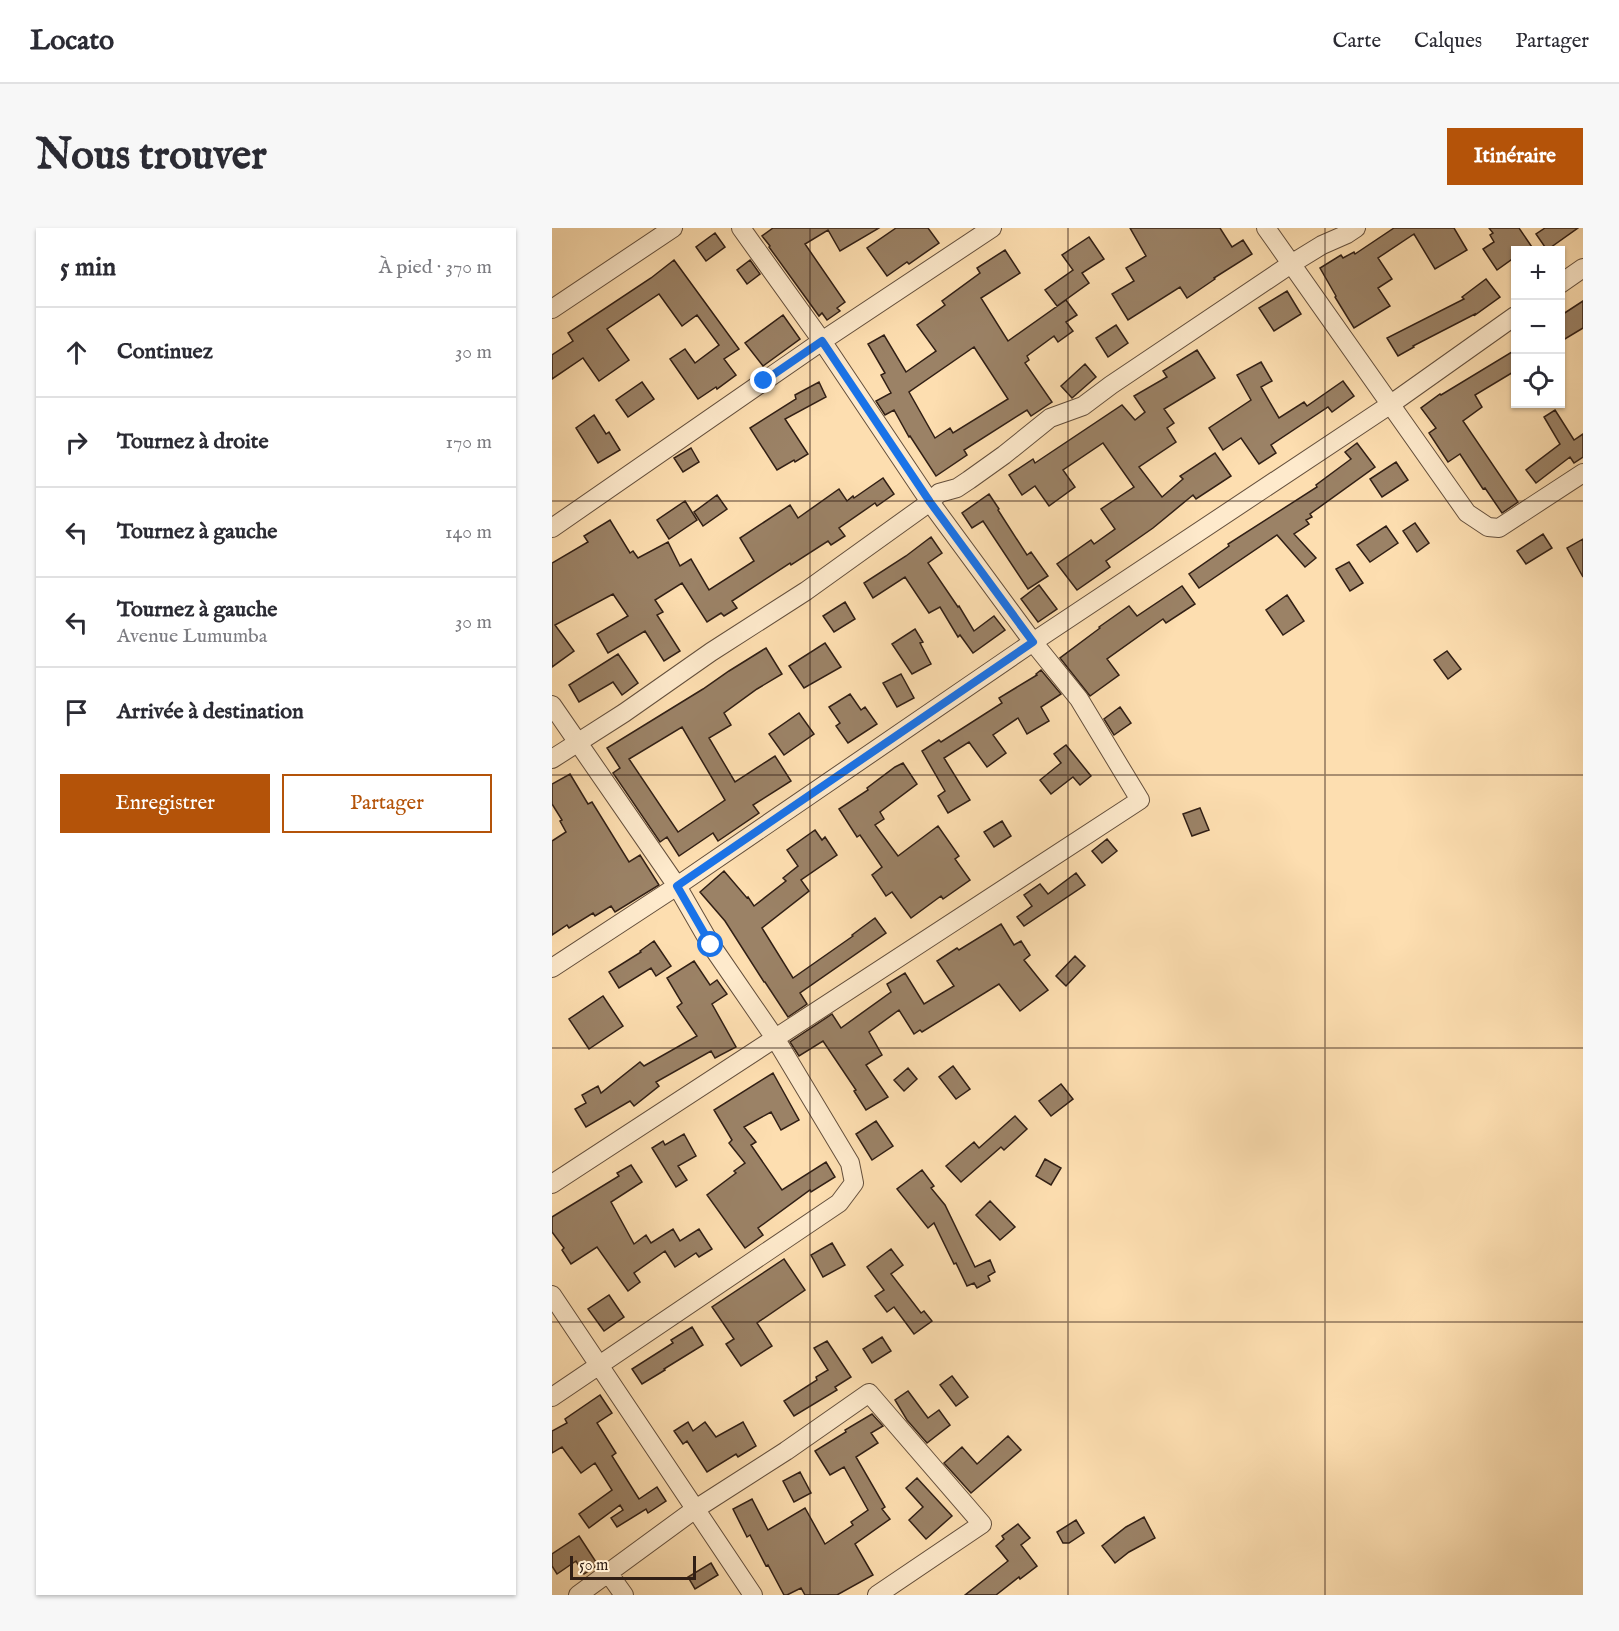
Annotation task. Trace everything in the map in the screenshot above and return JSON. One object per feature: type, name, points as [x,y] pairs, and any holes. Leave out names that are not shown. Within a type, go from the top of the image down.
[{"type":"street","points":[[552,309],[673,228]]},
{"type":"street","points":[[552,1184],[1140,800],[1079,699],[1033,642],[930,502],[822,341],[741,228]]},
{"type":"street","points":[[552,528],[822,341],[992,228]]},
{"type":"street","points":[[1266,228],[1467,513],[1488,527],[1499,528],[1583,473]]},
{"type":"street","points":[[552,759],[806,591],[930,502],[939,493],[957,488],[969,480],[1050,418],[1083,406],[1291,264],[1356,228]]},
{"type":"street","points":[[1565,281],[1583,268]]},
{"type":"street","points":[[552,968],[677,886],[1033,642],[1391,404],[1511,319]]},
{"type":"street","points":[[552,705],[677,886],[711,945],[775,1038],[850,1163],[854,1183],[839,1203],[552,1396]]},
{"type":"street","points":[[552,1295],[753,1595]]},
{"type":"street","points":[[578,1595],[694,1510],[786,1451],[869,1393],[982,1524],[877,1595]]},
{"type":"street","points":[[609,1574],[624,1595]]},
{"type":"building","points":[[773,228],[879,228],[840,251],[828,230],[805,244],[845,302],[837,308],[840,311],[827,320],[822,313],[819,316],[762,236]]},
{"type":"building","points":[[896,228],[928,228],[939,243],[887,276],[867,248]]},
{"type":"building","points":[[1130,228],[1220,228],[1232,247],[1243,240],[1252,254],[1187,298],[1180,287],[1128,320],[1112,294],[1134,281],[1126,268],[1146,256]]},
{"type":"building","points":[[1394,228],[1454,228],[1467,250],[1435,269],[1414,234],[1378,258],[1392,279],[1378,288],[1390,306],[1354,328],[1320,268],[1341,255],[1343,258],[1354,252],[1355,254]]},
{"type":"building","points":[[1489,228],[1519,228],[1531,246],[1511,246],[1511,260],[1497,270],[1483,249],[1494,242],[1490,235],[1493,233]]},
{"type":"building","points":[[1545,228],[1578,228],[1553,246],[1544,246],[1536,234]]},
{"type":"building","points":[[715,233],[725,247],[706,261],[696,247]]},
{"type":"building","points":[[1089,237],[1104,259],[1082,273],[1089,283],[1057,306],[1045,290],[1073,270],[1062,255]]},
{"type":"building","points":[[1005,250],[1020,273],[981,298],[1008,341],[1066,300],[1077,315],[1066,322],[1073,331],[1058,342],[1054,336],[1027,356],[1029,360],[1025,363],[1052,402],[1031,416],[1027,410],[964,450],[967,455],[936,476],[909,437],[894,410],[885,415],[876,401],[891,393],[881,375],[885,373],[868,344],[884,335],[906,372],[936,351],[917,325],[945,305],[942,301],[980,273],[977,268]],"holes":[[[974,347],[1008,399],[953,433],[950,428],[935,438],[909,392]]]},
{"type":"building","points":[[674,260],[739,349],[724,359],[736,375],[698,399],[670,359],[685,349],[695,363],[719,345],[697,315],[682,326],[659,294],[607,329],[629,360],[599,381],[583,358],[552,379],[552,355],[573,341],[568,333]]},
{"type":"building","points":[[750,260],[760,274],[747,284],[737,270]]},
{"type":"building","points":[[1486,279],[1500,297],[1475,315],[1398,356],[1387,338],[1464,299],[1462,297]]},
{"type":"building","points":[[1287,291],[1301,314],[1274,331],[1259,308]]},
{"type":"building","points":[[1583,301],[1583,328],[1565,339],[1565,313]]},
{"type":"building","points":[[783,315],[800,339],[763,366],[745,343]]},
{"type":"building","points":[[1116,325],[1128,343],[1108,357],[1096,338]]},
{"type":"building","points":[[1197,350],[1215,378],[1164,409],[1174,423],[1167,428],[1176,442],[1139,467],[1162,497],[1183,479],[1180,476],[1215,453],[1231,476],[1196,499],[1193,495],[1153,528],[1106,561],[1110,567],[1077,590],[1057,564],[1091,540],[1094,544],[1115,529],[1101,509],[1134,487],[1103,443],[1063,470],[1075,487],[1049,506],[1035,486],[1022,495],[1009,475],[1033,459],[1035,463],[1122,405],[1135,420],[1145,412],[1134,396],[1167,377],[1163,371]]},
{"type":"building","points":[[1511,352],[1511,373],[1475,395],[1482,407],[1463,421],[1518,502],[1502,513],[1460,454],[1448,462],[1429,433],[1436,428],[1421,408]]},
{"type":"building","points":[[1261,362],[1272,381],[1261,387],[1279,418],[1304,402],[1307,406],[1343,381],[1354,396],[1332,412],[1328,407],[1271,445],[1276,453],[1259,464],[1241,438],[1223,450],[1209,428],[1251,400],[1237,375]]},
{"type":"building","points":[[1085,364],[1096,377],[1072,398],[1061,386]]},
{"type":"building","points":[[642,382],[654,399],[628,417],[616,400]]},
{"type":"building","points":[[819,382],[826,397],[785,419],[808,454],[777,470],[750,428],[796,399],[795,395]]},
{"type":"building","points":[[1555,410],[1574,440],[1583,434],[1583,457],[1574,463],[1570,457],[1536,483],[1526,470],[1560,444],[1544,417]]},
{"type":"building","points":[[594,415],[606,434],[609,432],[620,450],[598,463],[576,428]]},
{"type":"building","points":[[1357,443],[1375,467],[1310,514],[1312,517],[1306,520],[1309,524],[1294,534],[1316,558],[1305,567],[1277,535],[1199,588],[1189,574],[1229,546],[1228,544],[1317,487],[1316,485],[1351,459],[1345,452]]},
{"type":"building","points":[[691,448],[699,462],[683,472],[674,458]]},
{"type":"building","points":[[1396,462],[1408,480],[1382,497],[1370,479]]},
{"type":"building","points":[[883,478],[894,494],[877,506],[875,503],[839,528],[845,536],[831,545],[828,541],[732,601],[737,608],[724,616],[721,613],[707,622],[682,583],[655,600],[663,612],[657,615],[680,651],[664,661],[645,631],[608,653],[597,634],[628,616],[613,594],[555,625],[574,651],[552,667],[552,563],[588,542],[584,536],[610,520],[630,553],[633,551],[638,558],[668,542],[680,566],[691,559],[709,590],[754,561],[740,538],[790,505],[798,518],[839,489],[847,501]]},
{"type":"building","points":[[989,494],[1027,555],[1031,552],[1048,576],[1028,589],[983,521],[972,528],[962,513]]},
{"type":"building","points":[[717,495],[727,509],[703,526],[694,512]]},
{"type":"building","points":[[685,501],[697,520],[669,539],[657,520]]},
{"type":"building","points":[[1415,523],[1429,543],[1417,552],[1403,531]]},
{"type":"building","points":[[1386,526],[1398,543],[1370,562],[1357,545]]},
{"type":"building","points":[[1543,534],[1552,548],[1526,564],[1517,551]]},
{"type":"building","points":[[931,537],[942,553],[928,563],[974,631],[994,616],[1005,630],[973,653],[960,635],[958,637],[940,607],[929,613],[905,577],[873,598],[864,583]]},
{"type":"building","points":[[1583,539],[1583,577],[1567,548]]},
{"type":"building","points":[[1349,562],[1363,583],[1350,591],[1336,569]]},
{"type":"building","points":[[1039,585],[1057,609],[1038,622],[1021,599]]},
{"type":"building","points":[[1182,586],[1195,604],[1166,623],[1163,619],[1107,659],[1119,675],[1090,696],[1060,658],[1129,606],[1137,616]]},
{"type":"building","points":[[1287,595],[1304,621],[1283,635],[1266,610]]},
{"type":"building","points":[[845,602],[855,619],[834,632],[823,616]]},
{"type":"building","points":[[915,629],[923,642],[920,643],[931,664],[912,674],[892,644]]},
{"type":"building","points":[[825,643],[841,667],[804,688],[789,666]]},
{"type":"building","points":[[766,648],[782,674],[724,713],[731,725],[709,738],[735,782],[775,756],[791,781],[753,805],[759,813],[718,841],[713,833],[679,856],[667,837],[660,842],[613,773],[620,768],[607,748]],"holes":[[[682,727],[725,800],[678,832],[629,759]]]},
{"type":"building","points":[[1447,651],[1461,669],[1448,679],[1434,660]]},
{"type":"building","points":[[618,654],[638,683],[622,695],[613,682],[579,702],[569,685]]},
{"type":"building","points":[[1041,670],[1061,694],[1041,707],[1049,721],[1027,734],[1018,718],[993,735],[1006,753],[987,767],[969,742],[944,758],[970,800],[948,813],[938,796],[945,791],[922,751],[939,740],[941,742],[1002,703],[999,698],[1037,675]]},
{"type":"building","points":[[901,674],[914,698],[897,707],[883,683]]},
{"type":"building","points":[[850,694],[861,710],[865,707],[877,724],[848,743],[836,726],[840,723],[829,707]]},
{"type":"building","points":[[1120,707],[1131,723],[1114,735],[1104,719]]},
{"type":"building","points":[[799,713],[814,734],[784,755],[769,734]]},
{"type":"building","points":[[1066,745],[1091,776],[1080,785],[1073,777],[1051,794],[1040,780],[1061,763],[1054,754]]},
{"type":"building","points":[[903,763],[917,784],[880,812],[884,819],[875,825],[898,856],[938,826],[959,856],[955,859],[970,880],[943,899],[941,896],[911,918],[892,892],[886,896],[872,875],[882,867],[860,835],[857,837],[839,809]]},
{"type":"building","points":[[570,774],[588,804],[592,802],[629,862],[640,855],[659,885],[615,912],[611,906],[595,916],[593,913],[569,928],[567,925],[552,935],[552,841],[566,832],[552,804],[552,784]]},
{"type":"building","points":[[1200,808],[1209,830],[1192,836],[1183,814]]},
{"type":"building","points":[[1002,821],[1011,836],[994,847],[984,832]]},
{"type":"building","points":[[815,830],[822,840],[825,837],[837,855],[801,880],[809,891],[762,928],[793,978],[875,918],[886,933],[800,993],[807,1004],[788,1017],[725,921],[700,892],[724,871],[754,906],[786,881],[783,878],[798,866],[787,850]]},
{"type":"building","points":[[1107,839],[1117,851],[1102,863],[1092,851]]},
{"type":"building","points":[[1076,873],[1085,885],[1024,926],[1017,917],[1032,906],[1024,895],[1040,884],[1048,894]]},
{"type":"building","points":[[1001,924],[1014,945],[1021,941],[1030,955],[1024,960],[1048,990],[1020,1011],[999,984],[922,1032],[920,1030],[914,1034],[899,1010],[869,1032],[882,1055],[866,1065],[888,1097],[866,1110],[854,1091],[856,1090],[823,1041],[799,1056],[790,1042],[832,1014],[841,1028],[891,992],[887,984],[905,973],[924,1004],[954,986],[937,961]]},
{"type":"building","points":[[654,941],[671,966],[656,976],[651,968],[619,988],[609,972]]},
{"type":"building","points":[[1075,956],[1085,966],[1066,986],[1056,976]]},
{"type":"building","points":[[694,961],[710,985],[717,980],[727,994],[712,1004],[736,1047],[715,1058],[711,1051],[656,1082],[659,1086],[634,1106],[630,1101],[586,1127],[575,1109],[586,1103],[582,1095],[598,1086],[601,1093],[640,1062],[644,1066],[697,1036],[677,1007],[682,1003],[667,978]]},
{"type":"building","points":[[603,996],[623,1026],[589,1049],[569,1019]]},
{"type":"building","points":[[953,1066],[970,1089],[956,1099],[939,1077]]},
{"type":"building","points":[[908,1068],[917,1079],[904,1091],[894,1080]]},
{"type":"building","points":[[773,1073],[799,1120],[781,1130],[771,1112],[744,1127],[756,1142],[751,1145],[782,1190],[826,1162],[835,1177],[811,1192],[810,1190],[758,1228],[763,1235],[745,1248],[707,1195],[736,1173],[734,1171],[745,1163],[729,1143],[732,1140],[714,1110]]},
{"type":"building","points":[[1061,1084],[1073,1099],[1051,1116],[1039,1101]]},
{"type":"building","points":[[1015,1116],[1027,1129],[1004,1150],[1001,1147],[961,1182],[946,1166],[974,1142],[979,1148]]},
{"type":"building","points":[[876,1121],[893,1146],[872,1160],[856,1134]]},
{"type":"building","points":[[684,1134],[696,1156],[678,1166],[687,1180],[676,1187],[652,1148],[663,1141],[665,1145]]},
{"type":"building","points":[[1045,1159],[1061,1168],[1051,1185],[1036,1176]]},
{"type":"building","points":[[631,1165],[642,1182],[611,1202],[634,1244],[646,1235],[651,1243],[673,1229],[680,1241],[699,1229],[712,1249],[699,1257],[696,1253],[675,1267],[665,1251],[634,1273],[640,1282],[628,1291],[597,1247],[571,1264],[562,1250],[564,1248],[552,1232],[552,1217],[619,1176],[617,1173]]},
{"type":"building","points":[[922,1170],[934,1186],[931,1188],[945,1205],[975,1267],[990,1260],[995,1272],[988,1276],[990,1281],[977,1288],[974,1283],[967,1286],[934,1223],[928,1228],[897,1189]]},
{"type":"building","points":[[990,1201],[1015,1227],[1000,1240],[976,1215]]},
{"type":"building","points":[[832,1243],[845,1265],[823,1277],[811,1255]]},
{"type":"building","points":[[891,1249],[903,1265],[891,1274],[921,1313],[924,1311],[932,1321],[914,1334],[894,1307],[887,1312],[875,1296],[884,1290],[867,1267]]},
{"type":"building","points":[[784,1259],[805,1290],[757,1323],[772,1346],[741,1366],[726,1344],[734,1339],[712,1307]]},
{"type":"building","points":[[609,1295],[624,1317],[604,1331],[588,1309]]},
{"type":"building","points":[[692,1327],[703,1345],[642,1384],[632,1369],[673,1343],[671,1340]]},
{"type":"building","points":[[882,1337],[891,1351],[872,1363],[863,1349]]},
{"type":"building","points":[[827,1341],[851,1377],[835,1387],[837,1390],[794,1416],[784,1401],[817,1380],[816,1377],[828,1370],[814,1348]]},
{"type":"building","points":[[952,1376],[968,1397],[956,1406],[940,1385]]},
{"type":"building","points":[[908,1391],[928,1418],[939,1410],[950,1425],[927,1443],[907,1420],[895,1400]]},
{"type":"building","points":[[600,1395],[612,1413],[597,1423],[616,1453],[612,1456],[639,1499],[657,1487],[666,1501],[648,1513],[646,1509],[617,1527],[611,1518],[623,1510],[620,1505],[589,1528],[579,1514],[612,1490],[595,1463],[581,1473],[562,1447],[552,1453],[552,1431],[567,1423],[565,1419]]},
{"type":"building","points":[[872,1414],[883,1426],[871,1433],[878,1443],[856,1457],[885,1507],[882,1509],[890,1519],[855,1544],[873,1575],[837,1595],[805,1595],[801,1588],[784,1595],[750,1535],[747,1537],[733,1509],[752,1499],[768,1530],[805,1508],[825,1544],[853,1525],[851,1522],[868,1510],[844,1467],[830,1475],[815,1451]]},
{"type":"building","points":[[688,1422],[693,1431],[705,1422],[716,1437],[743,1422],[756,1446],[738,1457],[736,1454],[707,1472],[687,1441],[683,1444],[674,1431]]},
{"type":"building","points":[[1008,1436],[1021,1450],[971,1493],[944,1463],[962,1447],[977,1464]]},
{"type":"building","points":[[800,1472],[811,1493],[794,1502],[783,1481]]},
{"type":"building","points":[[917,1478],[952,1516],[926,1539],[909,1520],[923,1507],[906,1488]]},
{"type":"building","points":[[1144,1517],[1155,1538],[1129,1552],[1115,1563],[1102,1546],[1126,1527]]},
{"type":"building","points":[[1076,1520],[1084,1533],[1069,1543],[1063,1543],[1057,1532]]},
{"type":"building","points":[[1018,1524],[1030,1538],[1021,1545],[1037,1566],[996,1595],[965,1595],[1008,1561],[996,1546],[1004,1539],[1002,1536]]},
{"type":"building","points":[[579,1536],[598,1565],[584,1574],[576,1561],[557,1574],[552,1566],[552,1554]]},
{"type":"building","points":[[711,1563],[718,1575],[695,1589],[688,1577]]},
{"type":"route","points":[[711,945],[677,886],[1033,642],[930,502],[822,341],[764,381]]}]
